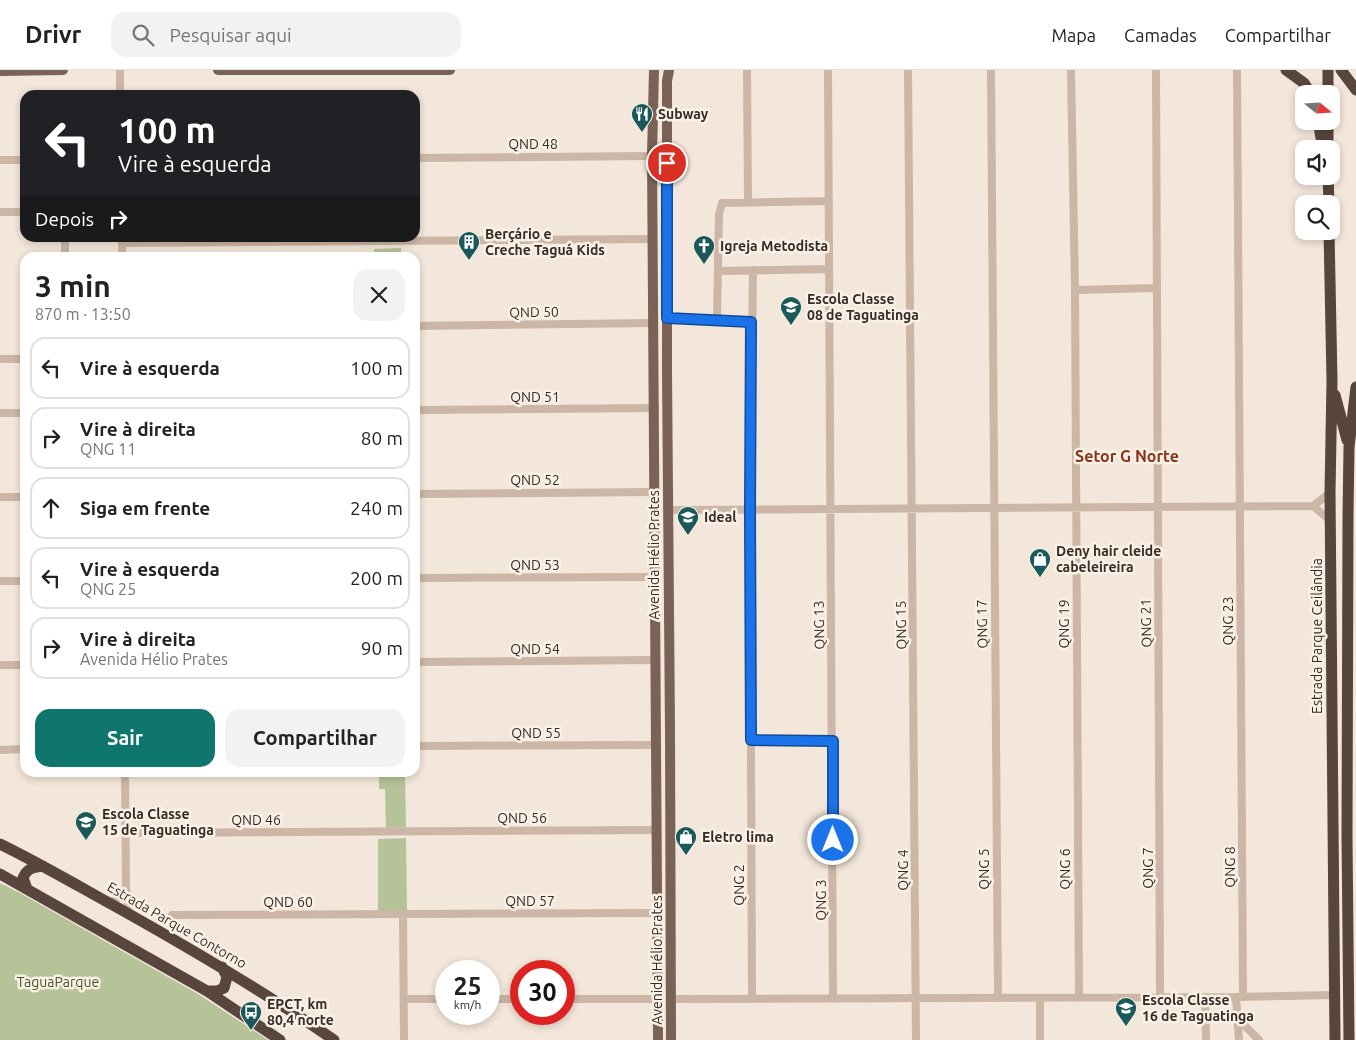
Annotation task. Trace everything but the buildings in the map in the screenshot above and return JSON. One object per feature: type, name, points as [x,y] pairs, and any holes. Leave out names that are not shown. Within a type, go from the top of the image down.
[{"type":"highway","points":[[1286,70],[1305,85]]},
{"type":"highway","points":[[1328,70],[1328,85]]},
{"type":"highway","points":[[1342,70],[1356,90]]},
{"type":"highway","name":"Estrada Parque Ceilândia","points":[[1329,240],[1332,380],[1330,493],[1335,1040]]},
{"type":"highway","points":[[1332,380],[1349,447]]},
{"type":"highway","points":[[1349,1040],[1347,845],[1352,570],[1349,447],[1356,387]]},
{"type":"highway","name":"Estrada Parque Contorno","points":[[0,844],[44,866],[221,966],[334,1040]]},
{"type":"highway","points":[[27,889],[23,878],[26,872],[31,868],[44,866]]},
{"type":"highway","points":[[0,874],[207,991],[280,1040]]},
{"type":"highway","points":[[207,991],[219,991],[225,985],[227,977],[221,966]]},
{"type":"main road","points":[[0,70],[64,70]]},
{"type":"main road","points":[[218,70],[450,70]]},
{"type":"main road","name":"Avenida Hélio Prates","points":[[654,70],[652,238],[658,781],[658,1040]]},
{"type":"main road","name":"Avenida Hélio Prates","points":[[669,70],[667,81],[667,539],[671,836],[671,1040]]},
{"type":"main road","points":[[653,280],[658,277],[662,281],[662,303],[667,318]]},
{"type":"main road","points":[[655,492],[660,494],[662,498],[663,536],[667,539]]},
{"type":"main road","points":[[658,781],[663,789],[665,820],[671,836]]},
{"type":"street","points":[[120,70],[120,90]]},
{"type":"street","points":[[747,70],[748,202]]},
{"type":"street","name":"QNG 13","points":[[828,70],[833,741]]},
{"type":"street","name":"QNG 15","points":[[908,70],[915,741]]},
{"type":"street","name":"QNG 17","points":[[991,70],[996,741]]},
{"type":"street","name":"QNG 19","points":[[1071,70],[1075,290],[1077,740]]},
{"type":"street","name":"QNG 21","points":[[1156,70],[1157,507],[1160,740]]},
{"type":"street","name":"QNG 23","points":[[1237,70],[1241,736]]},
{"type":"street","name":"QND 48","points":[[420,158],[652,156]]},
{"type":"street","points":[[0,160],[20,160]]},
{"type":"street","points":[[717,320],[719,214],[721,205],[725,202],[828,201]]},
{"type":"street","points":[[0,212],[20,212]]},
{"type":"street","points":[[420,241],[652,238]]},
{"type":"street","points":[[719,271],[829,269]]},
{"type":"street","name":"QNG 2","points":[[752,270],[750,510],[752,999]]},
{"type":"street","points":[[1075,290],[1156,288]]},
{"type":"street","points":[[667,318],[751,322]]},
{"type":"street","name":"QND 50","points":[[420,326],[654,323]]},
{"type":"street","points":[[0,359],[20,359]]},
{"type":"street","name":"QND 51","points":[[420,410],[654,408]]},
{"type":"street","points":[[0,413],[20,412]]},
{"type":"street","name":"QND 52","points":[[420,494],[655,492]]},
{"type":"street","points":[[668,510],[1313,506],[1330,493]]},
{"type":"street","points":[[0,497],[20,497]]},
{"type":"street","points":[[1313,506],[1331,521]]},
{"type":"street","name":"QND 53","points":[[420,578],[655,577]]},
{"type":"street","points":[[0,581],[20,581]]},
{"type":"street","name":"QND 54","points":[[420,662],[656,660]]},
{"type":"street","points":[[0,666],[20,665]]},
{"type":"street","name":"QNG 8","points":[[1239,1040],[1241,736]]},
{"type":"street","points":[[751,740],[833,741]]},
{"type":"street","name":"QNG 6","points":[[1077,740],[1079,998]]},
{"type":"street","name":"QNG 7","points":[[1160,740],[1160,997]]},
{"type":"street","name":"QNG 3","points":[[833,741],[833,998]]},
{"type":"street","name":"QNG 4","points":[[915,741],[916,1040]]},
{"type":"street","name":"QNG 5","points":[[996,741],[998,998]]},
{"type":"street","name":"QND 55","points":[[420,746],[657,746]]},
{"type":"street","points":[[0,750],[20,749]]},
{"type":"street","points":[[125,777],[128,913]]},
{"type":"street","name":"QND 56","points":[[387,832],[657,830]]},
{"type":"street","name":"QND 46","points":[[125,833],[387,832]]},
{"type":"street","points":[[110,904],[120,897],[126,888]]},
{"type":"street","points":[[403,914],[404,1040]]},
{"type":"street","name":"QND 57","points":[[403,914],[658,914]]},
{"type":"street","name":"QND 60","points":[[172,915],[403,914]]},
{"type":"street","points":[[671,999],[1335,995]]},
{"type":"street","points":[[1205,997],[1206,1040]]},
{"type":"street","points":[[575,999],[658,998]]},
{"type":"street","points":[[1040,998],[1040,1040]]},
{"type":"street","points":[[404,999],[435,999]]},
{"type":"street","points":[[1239,1020],[1259,1040]]},
{"type":"green space","points":[[401,248],[401,252],[374,252],[374,249]]},
{"type":"green space","points":[[379,777],[405,777],[406,827],[386,828],[385,789],[379,789]]},
{"type":"green space","points":[[406,838],[407,910],[378,911],[378,839]]},
{"type":"green space","name":"TaguaParque","points":[[0,883],[198,994],[268,1040],[0,1040]]},
{"type":"place","name":"Subway","points":[[642,133]]},
{"type":"place","name":"Berçário e Creche Taguá Kids","points":[[469,261]]},
{"type":"place","name":"Igreja Metodista","points":[[704,265]]},
{"type":"place","name":"Escola Classe 08 de Taguatinga","points":[[791,326]]},
{"type":"place","name":"Ideal","points":[[688,536]]},
{"type":"place","name":"Deny hair cleide cabeleireira","points":[[1040,578]]},
{"type":"place","name":"Escola Classe 15 de Taguatinga","points":[[86,841]]},
{"type":"place","name":"Eletro lima","points":[[686,856]]},
{"type":"place","name":"Escola Classe 16 de Taguatinga","points":[[1126,1027]]},
{"type":"place","name":"EPCT, km 80,4 norte","points":[[251,1031]]},
{"type":"district","name":"Setor G Norte","points":[[1127,456]]},
{"type":"route","points":[[667,163],[667,318],[751,322],[751,740],[833,741],[833,840]]}]
